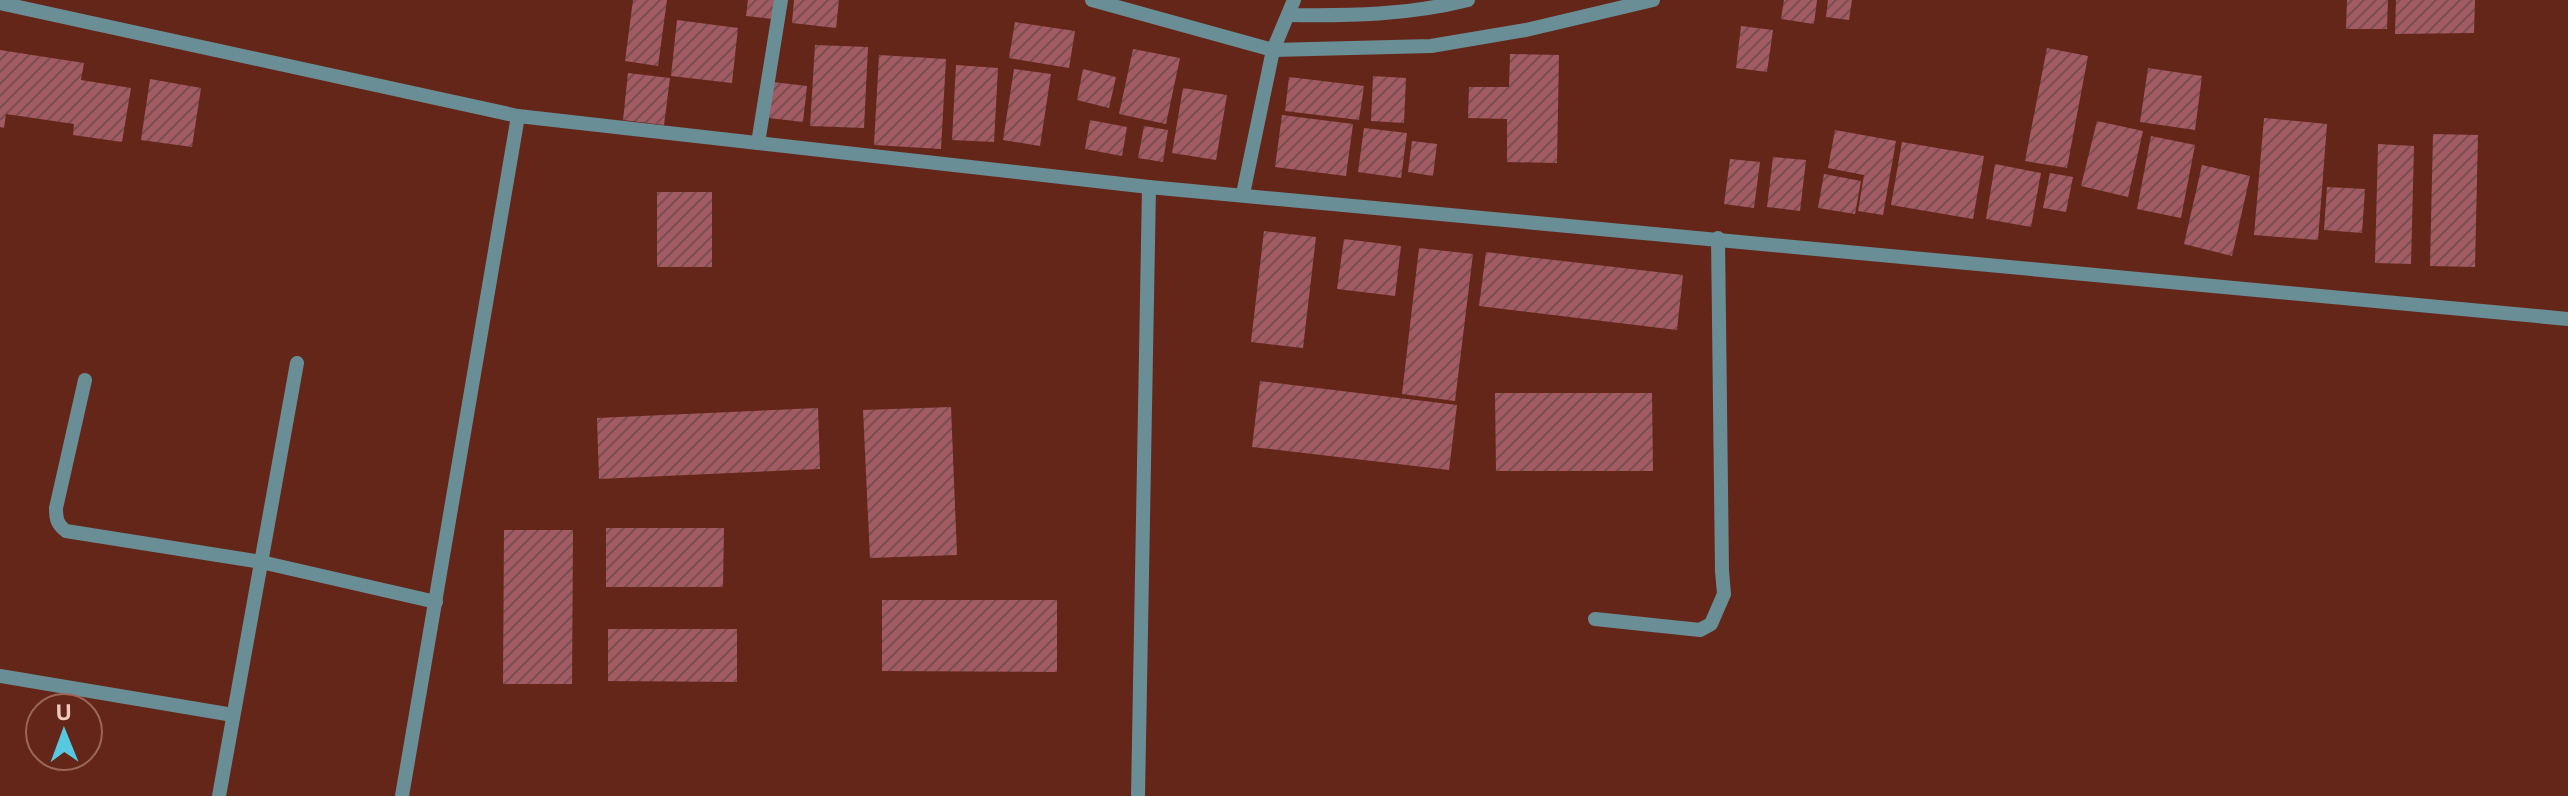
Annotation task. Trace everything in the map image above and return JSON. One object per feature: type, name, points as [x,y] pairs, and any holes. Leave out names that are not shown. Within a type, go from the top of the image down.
[{"type":"street","points":[[758,143],[781,0]]},
{"type":"street","points":[[1092,0],[1273,50],[1431,46],[1526,30],[1653,0]]},
{"type":"street","points":[[1243,194],[1273,50],[1294,0]]},
{"type":"street","points":[[1288,15],[1354,16],[1434,8],[1468,0]]},
{"type":"street","points":[[0,3],[518,116],[1149,187],[2568,319]]},
{"type":"street","points":[[402,796],[518,116]]},
{"type":"street","points":[[1138,796],[1149,187]]},
{"type":"street","points":[[1595,619],[1700,630],[1711,624],[1724,594],[1718,238]]},
{"type":"street","points":[[219,796],[297,363]]},
{"type":"street","points":[[85,380],[56,508],[59,526],[66,531],[261,562],[436,602]]},
{"type":"street","points":[[0,676],[233,715]]},
{"type":"building","points":[[633,0],[667,0],[658,66],[625,61]]},
{"type":"building","points":[[748,0],[776,0],[773,19],[746,16]]},
{"type":"building","points":[[794,0],[839,0],[836,28],[792,23]]},
{"type":"building","points":[[1784,0],[1817,0],[1814,24],[1781,19]]},
{"type":"building","points":[[1828,0],[1852,0],[1849,20],[1826,17]]},
{"type":"building","points":[[2347,0],[2388,0],[2387,29],[2346,29]]},
{"type":"building","points":[[2396,0],[2475,0],[2474,33],[2395,34]]},
{"type":"building","points":[[677,20],[738,28],[732,83],[671,76]]},
{"type":"building","points":[[1015,22],[1075,31],[1069,68],[1009,58]]},
{"type":"building","points":[[1741,26],[1773,30],[1767,72],[1736,68]]},
{"type":"building","points":[[815,45],[868,47],[864,128],[810,126]]},
{"type":"building","points":[[2047,48],[2088,56],[2067,168],[2025,161]]},
{"type":"building","points":[[1133,49],[1180,58],[1166,124],[1119,114]]},
{"type":"building","points":[[0,50],[84,63],[81,80],[131,88],[122,142],[73,135],[74,124],[6,114],[4,128],[0,127]]},
{"type":"building","points":[[1510,54],[1559,55],[1557,163],[1507,162],[1507,119],[1468,118],[1469,87],[1509,87]]},
{"type":"building","points":[[879,55],[946,59],[941,149],[874,145]]},
{"type":"building","points":[[956,65],[998,68],[994,142],[952,140]]},
{"type":"building","points":[[2148,68],[2202,76],[2195,130],[2140,122]]},
{"type":"building","points":[[1014,69],[1051,74],[1040,146],[1003,140]]},
{"type":"building","points":[[1083,69],[1116,77],[1109,108],[1077,100]]},
{"type":"building","points":[[628,73],[670,78],[664,125],[623,120]]},
{"type":"building","points":[[1373,76],[1406,78],[1404,123],[1371,121]]},
{"type":"building","points":[[1289,77],[1364,86],[1359,120],[1285,111]]},
{"type":"building","points":[[150,79],[201,88],[192,147],[141,140]]},
{"type":"building","points":[[773,82],[807,86],[803,122],[769,118]]},
{"type":"building","points":[[1183,88],[1227,95],[1216,160],[1172,153]]},
{"type":"building","points":[[1282,115],[1353,124],[1346,176],[1275,167]]},
{"type":"building","points":[[2264,118],[2327,124],[2318,240],[2254,235]]},
{"type":"building","points":[[1090,120],[1127,127],[1122,156],[1085,149]]},
{"type":"building","points":[[2097,121],[2143,131],[2128,197],[2081,186]]},
{"type":"building","points":[[1144,126],[1168,130],[1163,162],[1138,158]]},
{"type":"building","points":[[1364,128],[1407,133],[1401,178],[1358,172]]},
{"type":"building","points":[[1835,130],[1896,141],[1883,215],[1858,211],[1864,175],[1828,168]]},
{"type":"building","points":[[2433,134],[2478,135],[2475,267],[2430,266]]},
{"type":"building","points":[[2151,136],[2195,145],[2181,218],[2137,209]]},
{"type":"building","points":[[1412,141],[1437,144],[1433,176],[1408,172]]},
{"type":"building","points":[[1902,142],[1984,156],[1973,219],[1891,205]]},
{"type":"building","points":[[2378,144],[2414,146],[2411,264],[2375,263]]},
{"type":"building","points":[[1773,157],[1806,160],[1800,211],[1767,207]]},
{"type":"building","points":[[1730,159],[1760,162],[1754,208],[1724,204]]},
{"type":"building","points":[[1995,164],[2041,173],[2031,227],[1986,219]]},
{"type":"building","points":[[2202,165],[2250,176],[2232,256],[2184,244]]},
{"type":"building","points":[[2050,173],[2073,177],[2066,212],[2043,208]]},
{"type":"building","points":[[1824,174],[1861,181],[1855,214],[1818,208]]},
{"type":"building","points":[[2327,187],[2365,189],[2362,233],[2324,230]]},
{"type":"building","points":[[657,192],[712,192],[712,267],[657,267]]},
{"type":"building","points":[[1264,231],[1316,237],[1303,348],[1251,342]]},
{"type":"building","points":[[1344,239],[1401,246],[1395,296],[1337,289]]},
{"type":"building","points":[[1419,248],[1473,254],[1455,401],[1402,394]]},
{"type":"building","points":[[1486,252],[1683,275],[1677,330],[1479,306]]},
{"type":"building","points":[[1260,381],[1457,405],[1449,470],[1252,447]]},
{"type":"building","points":[[1495,393],[1652,393],[1653,471],[1496,471]]},
{"type":"building","points":[[951,407],[957,555],[870,558],[863,410]]},
{"type":"building","points":[[818,408],[820,469],[599,479],[597,418]]},
{"type":"building","points":[[606,528],[724,528],[723,587],[606,587]]},
{"type":"building","points":[[504,530],[573,530],[572,684],[503,684]]},
{"type":"building","points":[[882,600],[1057,600],[1057,672],[882,671]]},
{"type":"building","points":[[608,629],[737,629],[737,682],[608,681]]}]
